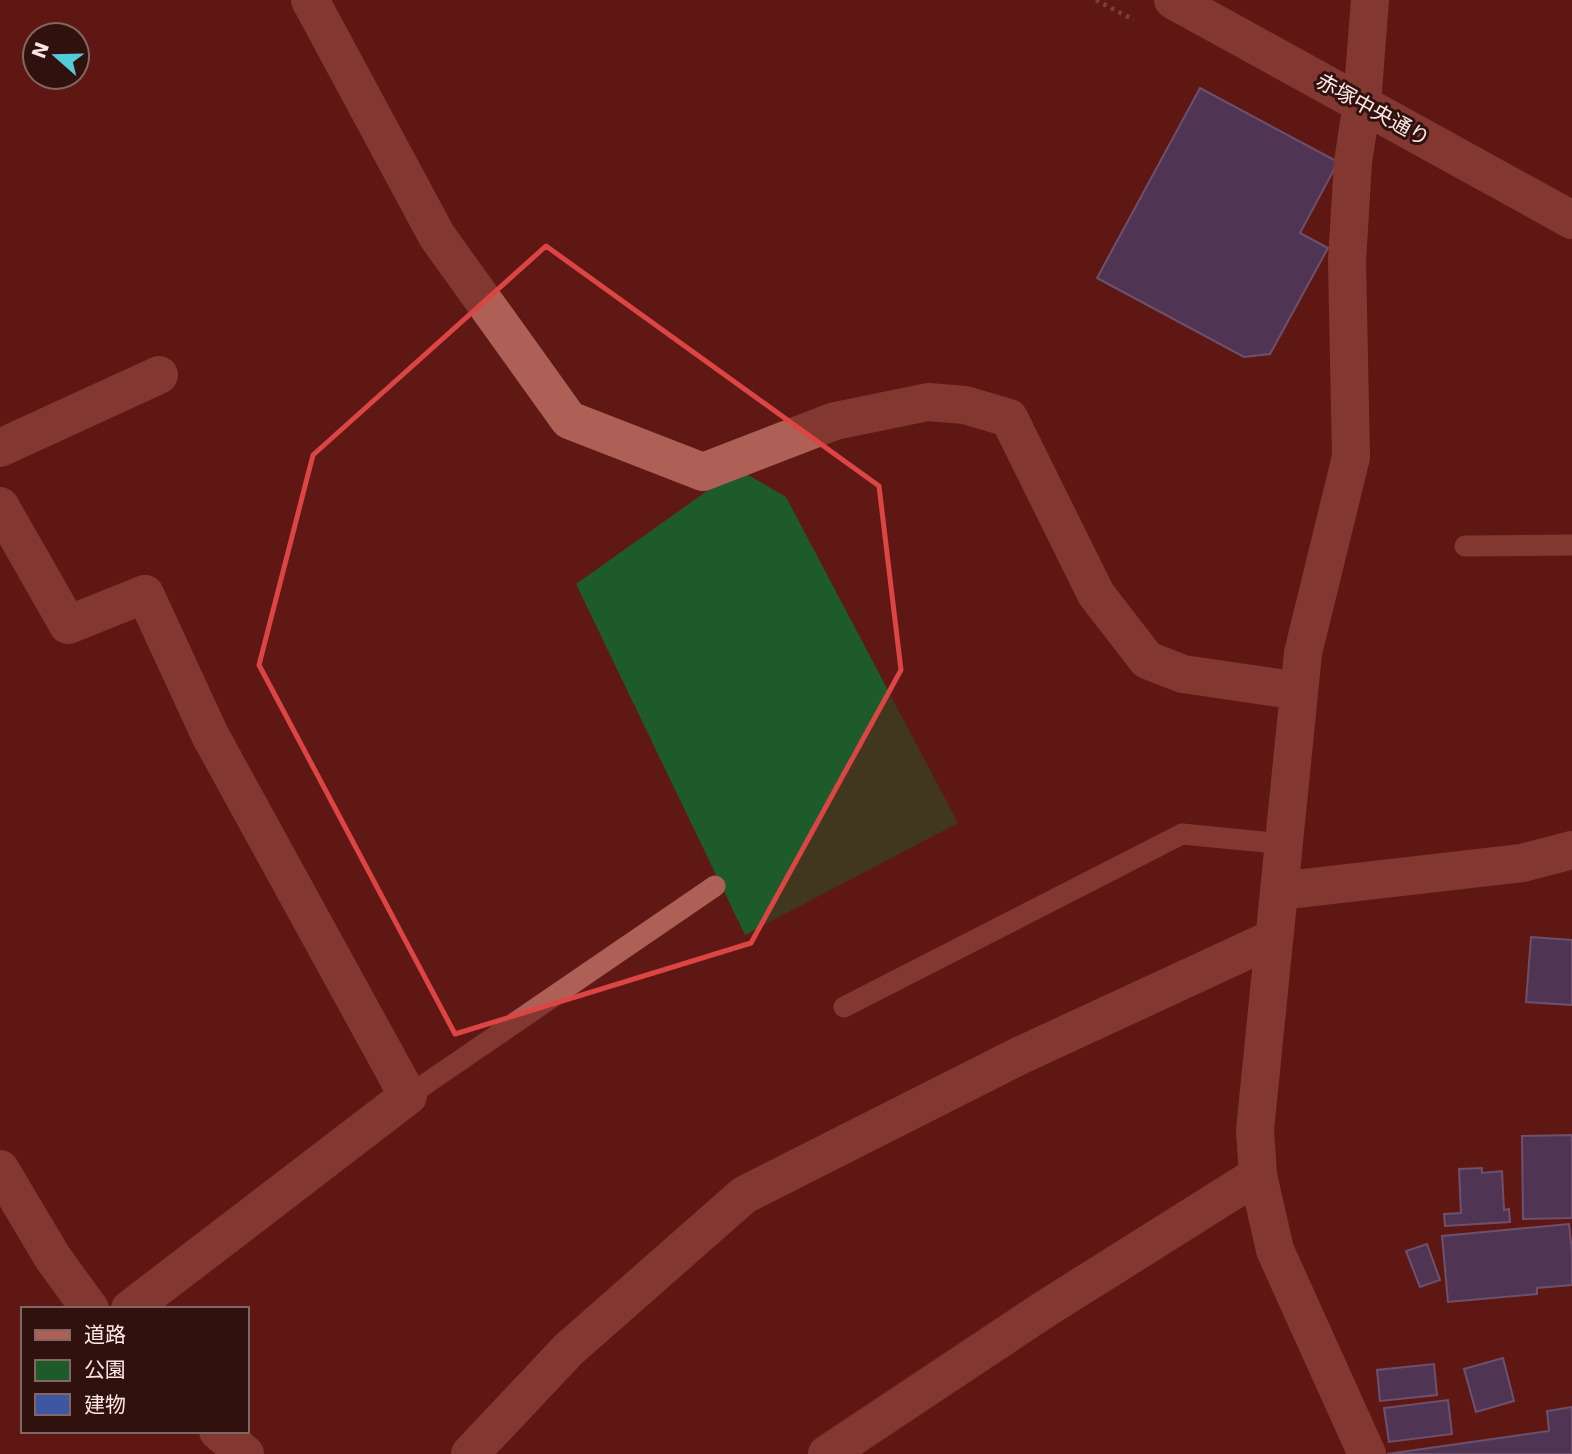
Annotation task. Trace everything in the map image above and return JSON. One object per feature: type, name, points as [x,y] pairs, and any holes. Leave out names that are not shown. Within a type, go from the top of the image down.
[{"type":"street","points":[[310,0],[437,236],[569,420],[703,472],[835,421],[928,402],[965,405],[1009,418],[1096,594],[1147,660],[1183,674],[1299,691]]},
{"type":"street","name":"赤塚中央通り","points":[[1173,0],[1572,220]]},
{"type":"street","points":[[1366,1454],[1275,1250],[1258,1175],[1255,1130],[1303,653],[1351,457],[1347,261],[1353,162],[1362,103],[1370,0]]},
{"type":"street","points":[[0,448],[159,376]]},
{"type":"street","points":[[0,506],[68,625],[145,594],[210,735],[408,1096],[133,1307]]},
{"type":"street","points":[[1279,891],[1522,863],[1572,850]]},
{"type":"street","points":[[470,1454],[568,1350],[744,1195],[1019,1056],[1274,938]]},
{"type":"street","points":[[827,1454],[1045,1309],[1258,1175]]},
{"type":"street","points":[[7,1194],[89,1307]]},
{"type":"street","points":[[220,1433],[244,1454]]},
{"type":"lane","points":[[1465,546],[1572,545]]},
{"type":"lane","points":[[844,1007],[1182,834],[1284,844]]},
{"type":"lane","points":[[408,1096],[715,886]]},
{"type":"highlighted area","points":[[546,246],[879,486],[901,670],[751,943],[455,1034],[259,665],[313,455]]},
{"type":"green space","points":[[738,469],[786,497],[958,823],[745,935],[576,584]]},
{"type":"building","points":[[1200,88],[1338,162],[1300,233],[1328,248],[1270,354],[1244,357],[1097,278]]},
{"type":"building","points":[[1531,937],[1572,940],[1572,1005],[1526,1002]]},
{"type":"building","points":[[1572,1135],[1572,1218],[1523,1219],[1522,1136]]},
{"type":"building","points":[[1482,1168],[1482,1173],[1502,1171],[1504,1210],[1509,1209],[1510,1222],[1445,1226],[1444,1214],[1461,1213],[1459,1169]]},
{"type":"building","points":[[1569,1224],[1572,1285],[1537,1288],[1537,1294],[1448,1302],[1442,1236]]},
{"type":"building","points":[[1427,1244],[1440,1280],[1420,1287],[1406,1251]]},
{"type":"building","points":[[1503,1358],[1514,1401],[1476,1412],[1464,1369]]},
{"type":"building","points":[[1434,1364],[1437,1395],[1380,1401],[1377,1370]]},
{"type":"building","points":[[1448,1400],[1452,1434],[1389,1442],[1384,1408]]},
{"type":"building","points":[[1572,1407],[1572,1454],[1387,1454],[1549,1431],[1547,1411]]}]
